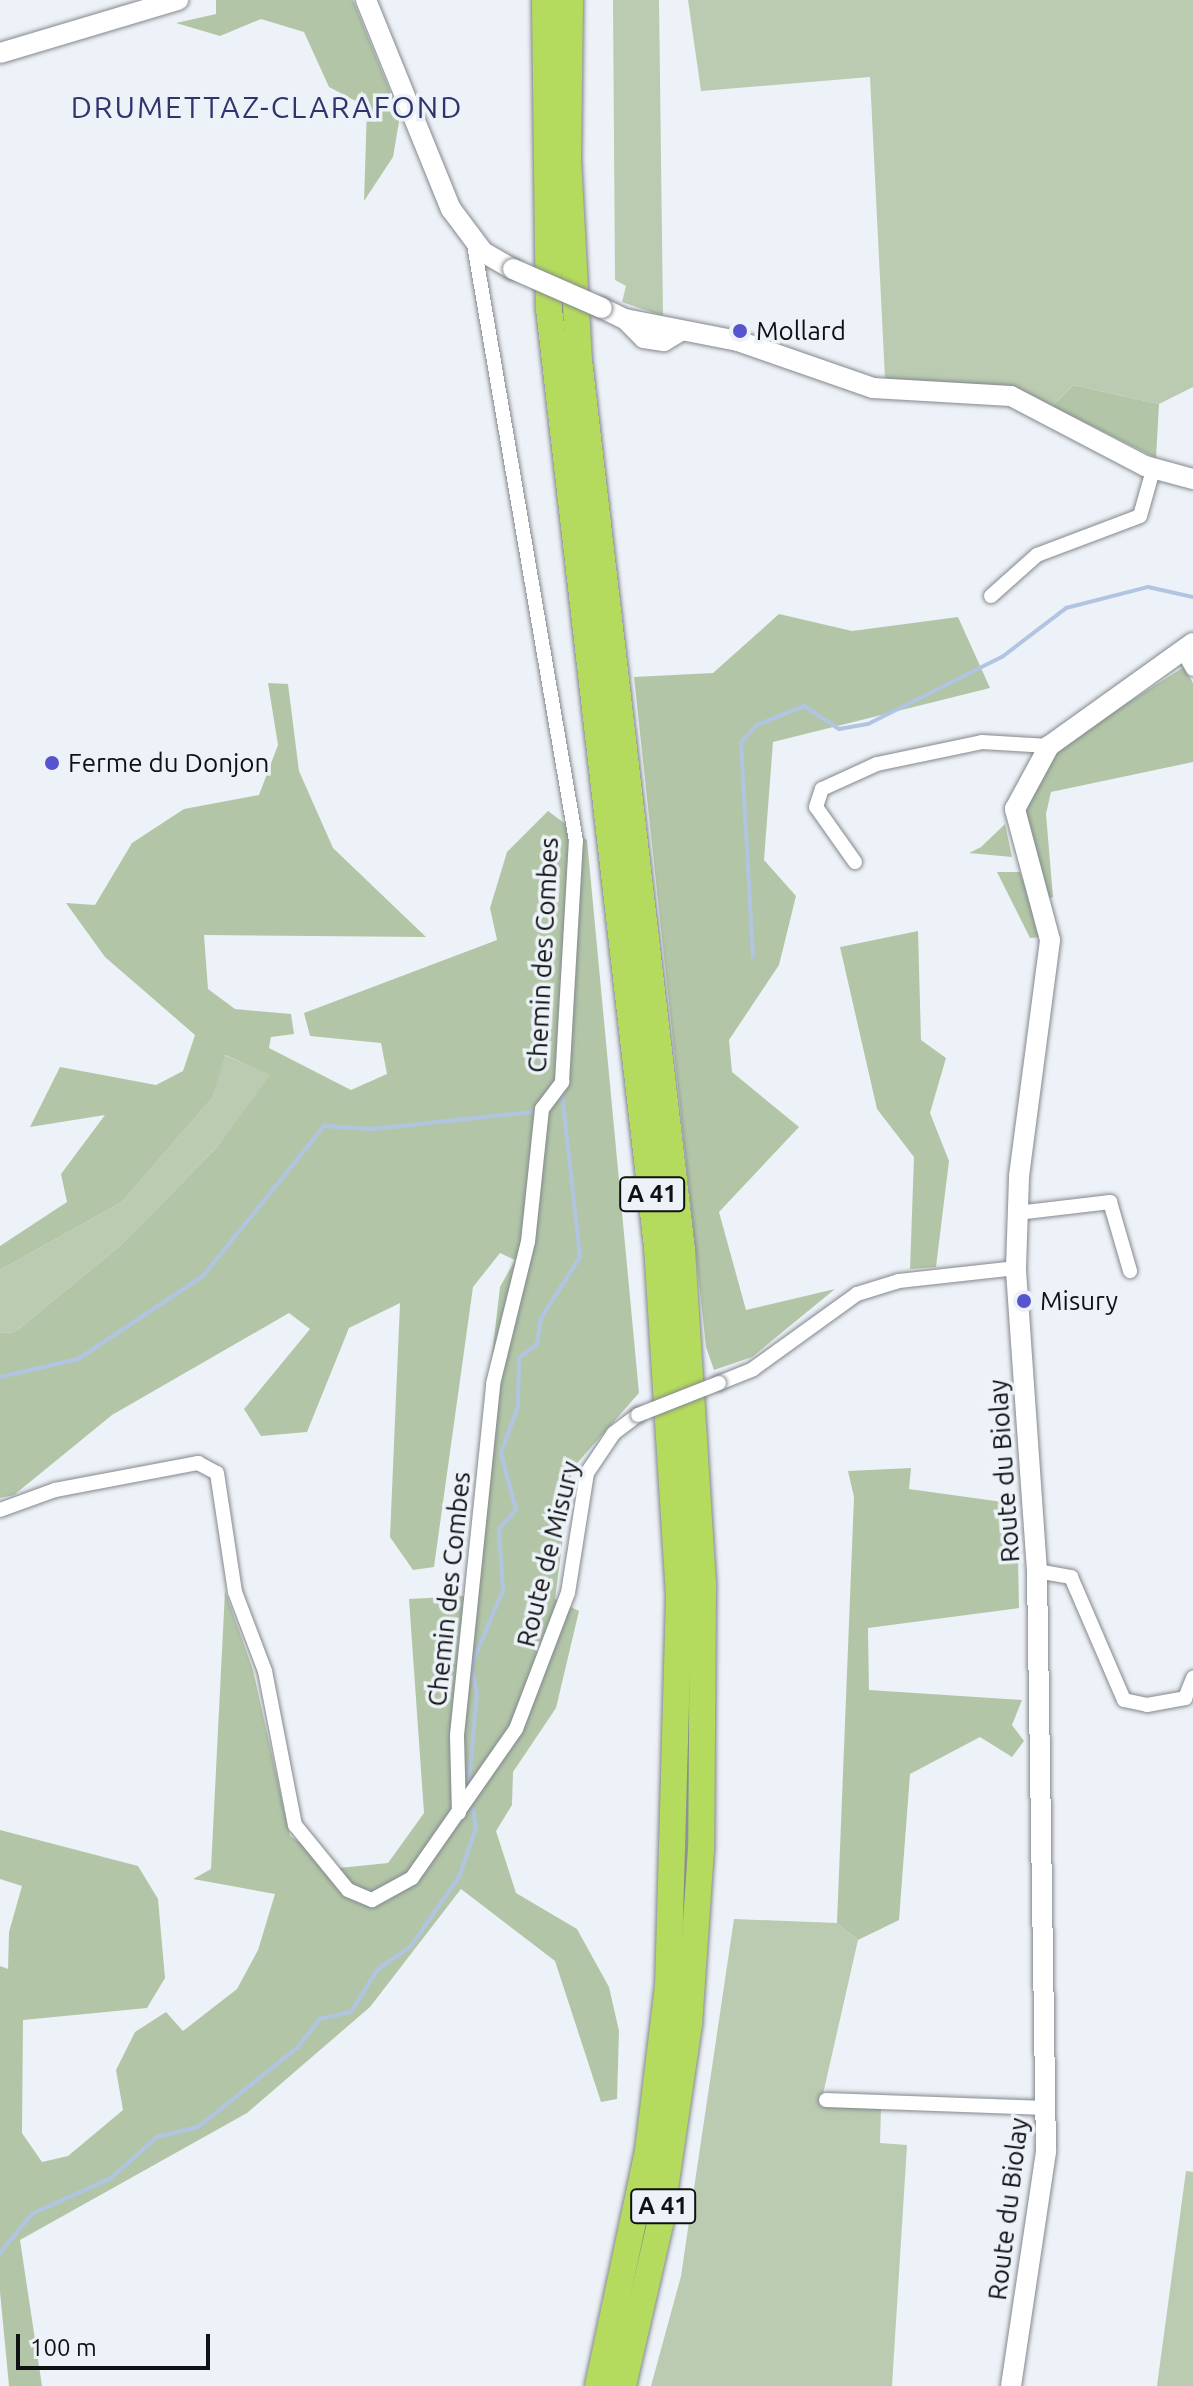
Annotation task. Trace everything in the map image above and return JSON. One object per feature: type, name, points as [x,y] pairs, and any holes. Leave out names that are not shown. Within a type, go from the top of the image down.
[{"type":"highway","name":"A 41","points":[[545,0],[549,309],[657,1246],[680,1649],[677,1850],[660,2061],[635,2225],[598,2386]]},
{"type":"highway","name":"A 41","points":[[570,0],[576,333],[682,1250],[703,1585],[701,1849],[689,2024],[660,2224],[623,2386]]},
{"type":"street","points":[[0,53],[178,0]]},
{"type":"street","points":[[366,0],[438,182],[473,239],[513,269],[625,319],[644,338],[664,341],[679,332],[738,341],[873,388],[1011,396],[1153,470],[1193,479]]},
{"type":"street","name":"Chemin des Combes","points":[[459,1813],[457,1735],[493,1384],[528,1242],[542,1109],[562,1082],[576,841],[473,239]]},
{"type":"street","points":[[991,596],[1037,555],[1140,516],[1153,470]]},
{"type":"street","name":"Route du Biolay","points":[[1011,2386],[1046,2108],[1037,1571],[1016,1268],[1017,1213],[1050,940],[1015,809],[1049,746],[1190,655]]},
{"type":"street","points":[[855,862],[816,807],[822,789],[877,764],[982,742],[1049,746]]},
{"type":"street","points":[[1017,1213],[1110,1202],[1130,1271]]},
{"type":"street","name":"Route de Misury","points":[[0,1510],[55,1490],[209,1465],[219,1483],[235,1592],[265,1671],[304,1843],[348,1890],[382,1899],[412,1878],[516,1729],[553,1646],[587,1473],[614,1433],[638,1415],[753,1369],[857,1294],[899,1281],[1016,1268]]},
{"type":"street","points":[[1037,1571],[1065,1574],[1077,1585],[1124,1700],[1147,1705],[1189,1697],[1193,1678]]},
{"type":"street","points":[[826,2100],[1046,2108]]},
{"type":"green space","points":[[216,0],[353,0],[400,116],[393,157],[364,201],[367,107],[329,87],[304,32],[261,19],[220,36],[176,23],[216,14]]},
{"type":"green space","points":[[613,0],[659,0],[663,316],[622,302],[626,286],[615,280]]},
{"type":"green space","points":[[688,0],[1193,0],[1193,387],[1159,404],[1073,385],[1052,406],[1020,389],[885,379],[870,77],[701,91]]},
{"type":"green space","points":[[1073,385],[1159,404],[1156,458],[1052,406]]},
{"type":"green space","points":[[779,614],[852,631],[958,617],[990,688],[773,742],[764,860],[796,896],[779,965],[729,1040],[732,1072],[799,1127],[719,1212],[746,1310],[835,1289],[752,1357],[714,1370],[706,1347],[634,677],[713,673]]},
{"type":"green space","points":[[1184,667],[1193,683],[1193,762],[1051,792],[1046,814],[1053,897],[1045,900],[1022,810],[1057,748]]},
{"type":"green space","points":[[268,683],[288,684],[299,771],[333,848],[426,937],[204,935],[208,989],[235,1009],[291,1014],[294,1034],[271,1037],[269,1048],[351,1090],[387,1074],[381,1043],[310,1036],[304,1013],[497,940],[490,908],[507,852],[548,811],[587,840],[639,1393],[572,1469],[555,1599],[579,1611],[556,1708],[513,1772],[512,1805],[496,1831],[516,1893],[577,1929],[609,1987],[619,2031],[617,2099],[601,2102],[555,1961],[461,1889],[370,2007],[247,2113],[20,2240],[42,2386],[9,2386],[0,2292],[0,1966],[8,1969],[9,1932],[22,1886],[0,1879],[0,1830],[138,1866],[158,1899],[165,1978],[147,2008],[23,2020],[22,2133],[42,2162],[68,2156],[123,2110],[116,2070],[135,2032],[166,2012],[183,2031],[237,1989],[258,1950],[275,1894],[193,1879],[211,1869],[225,1591],[253,1670],[290,1836],[339,1868],[388,1863],[424,1813],[409,1599],[464,1596],[500,1287],[515,1260],[500,1253],[473,1287],[434,1567],[413,1570],[390,1537],[400,1303],[349,1328],[307,1432],[261,1436],[244,1409],[310,1329],[289,1313],[112,1415],[14,1495],[0,1498],[0,1333],[15,1332],[121,1245],[216,1148],[270,1075],[225,1055],[213,1097],[122,1202],[0,1270],[0,1246],[67,1202],[61,1174],[105,1115],[30,1127],[60,1067],[156,1085],[183,1071],[195,1035],[105,957],[66,903],[95,905],[132,843],[184,809],[259,795],[278,745]]},
{"type":"green space","points":[[1005,824],[1012,857],[969,853],[981,847]]},
{"type":"green space","points":[[997,872],[1020,872],[1043,937],[1030,938]]},
{"type":"green space","points":[[918,931],[921,1040],[946,1058],[930,1113],[949,1161],[936,1267],[910,1269],[914,1157],[877,1109],[840,947]]},
{"type":"green space","points":[[224,1055],[271,1075],[216,1148],[121,1245],[15,1332],[0,1333],[0,1270],[122,1202],[213,1097]]},
{"type":"green space","points":[[911,1468],[909,1489],[1017,1504],[1019,1608],[868,1628],[869,1690],[1022,1700],[1012,1725],[1024,1741],[1012,1757],[980,1737],[910,1774],[899,1920],[858,1940],[837,1923],[854,1497],[848,1471]]},
{"type":"green space","points":[[734,1919],[837,1923],[858,1940],[821,2103],[881,2108],[880,2143],[907,2145],[892,2386],[651,2386],[681,2276]]},
{"type":"green space","points":[[1186,2171],[1193,2172],[1193,2386],[1157,2386]]},
{"type":"waterway","points":[[753,957],[741,742],[757,725],[804,706],[839,729],[868,724],[1002,657],[1066,608],[1148,587],[1193,597]]},
{"type":"waterway","points":[[469,1782],[477,1693],[471,1666],[503,1590],[499,1529],[516,1510],[501,1453],[518,1406],[519,1358],[537,1344],[541,1318],[580,1257],[562,1095]]},
{"type":"waterway","points":[[0,1377],[78,1359],[203,1276],[324,1126],[373,1129],[532,1112]]},
{"type":"waterway","points":[[0,2253],[32,2214],[111,2178],[157,2137],[198,2127],[298,2047],[320,2019],[351,2012],[377,1970],[411,1946],[459,1877],[476,1828],[473,1809]]},
{"type":"place","name":"Mollard","points":[[740,331]]},
{"type":"place","name":"Ferme du Donjon","points":[[52,763]]},
{"type":"place","name":"Misury","points":[[1024,1301]]},
{"type":"district","name":"DRUMETTAZ-CLARAFOND","points":[[267,107]]}]
